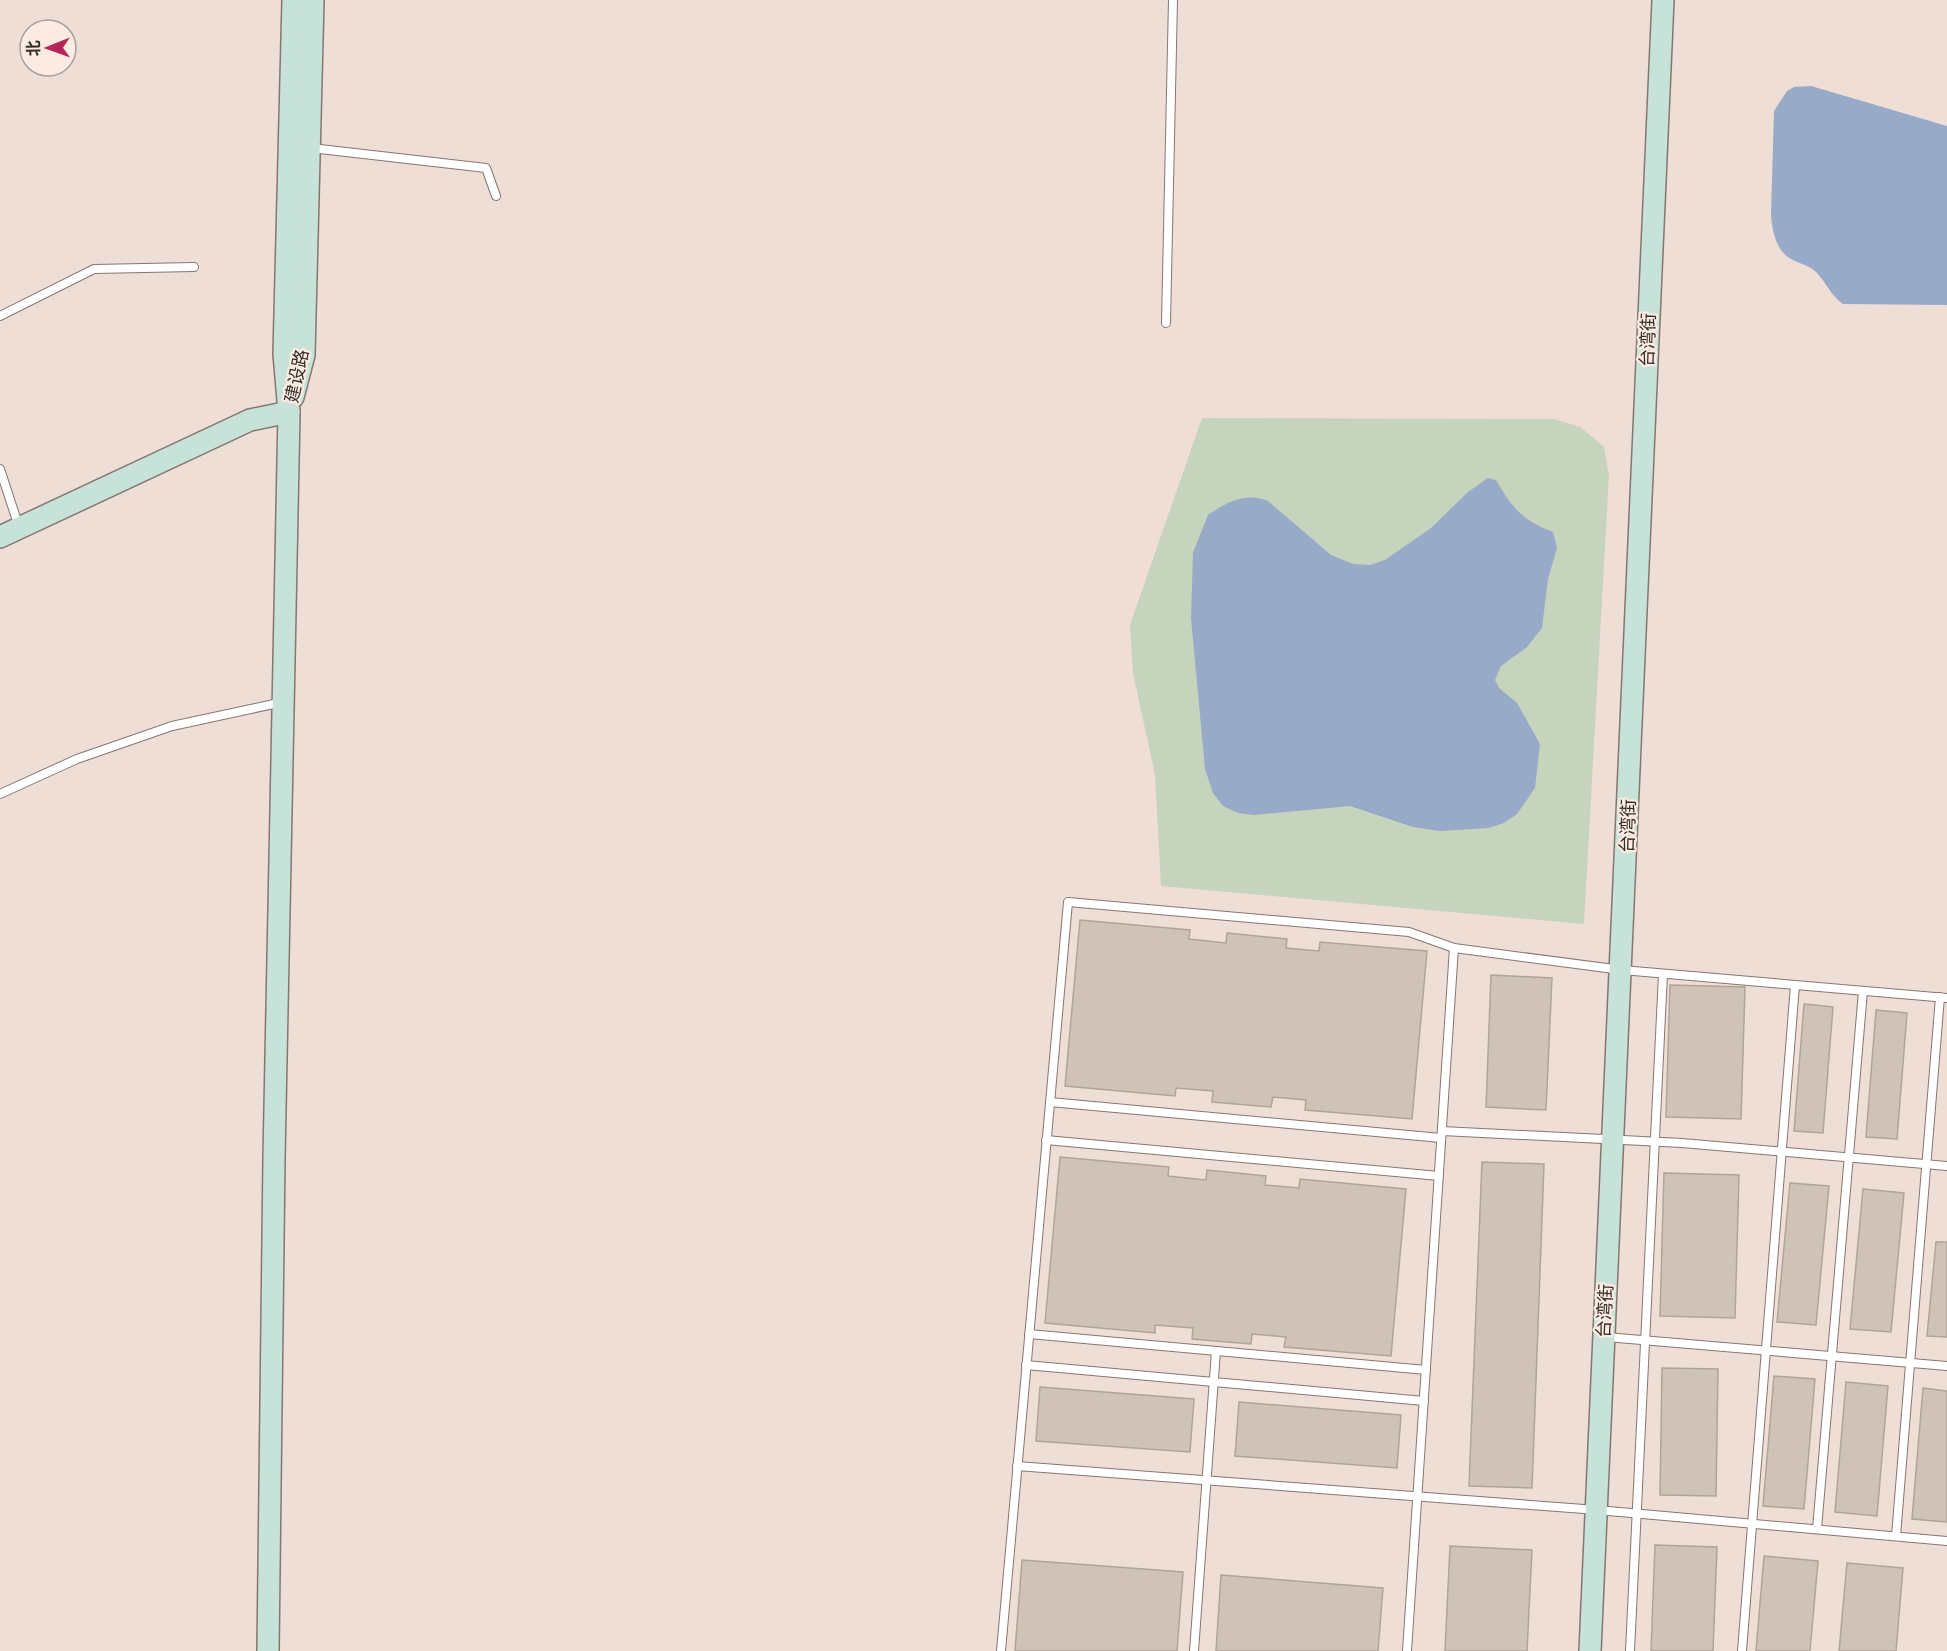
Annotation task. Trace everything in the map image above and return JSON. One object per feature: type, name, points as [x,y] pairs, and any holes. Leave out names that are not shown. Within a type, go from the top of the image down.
[{"type":"street","name":"建设路","points":[[289,412],[285,354],[293,0]]},
{"type":"street","name":"建设路","points":[[289,412],[304,355],[313,0]]},
{"type":"street","name":"台湾街","points":[[1590,1651],[1622,970],[1663,0]]},
{"type":"street","points":[[0,537],[250,420],[289,412],[268,1651]]},
{"type":"lane","points":[[1166,323],[1173,0]]},
{"type":"lane","points":[[309,147],[486,168],[496,196]]},
{"type":"lane","points":[[0,316],[94,269],[194,267]]},
{"type":"lane","points":[[0,469],[20,528]]},
{"type":"lane","points":[[0,794],[77,759],[172,726],[283,702]]},
{"type":"lane","points":[[1001,1651],[1068,902],[1409,932],[1454,948],[1622,970],[1943,997],[1926,1164],[1896,1536]]},
{"type":"lane","points":[[1407,1651],[1454,948]]},
{"type":"lane","points":[[1630,1651],[1663,974]]},
{"type":"lane","points":[[1742,1651],[1795,985]]},
{"type":"lane","points":[[1817,1529],[1863,991]]},
{"type":"lane","points":[[1050,1102],[1442,1135],[1655,1142],[1947,1166]]},
{"type":"lane","points":[[1046,1140],[1439,1176]]},
{"type":"lane","points":[[1029,1334],[1426,1370]]},
{"type":"lane","points":[[1604,1337],[1947,1366]]},
{"type":"lane","points":[[1194,1651],[1216,1351]]},
{"type":"lane","points":[[1026,1365],[1424,1401]]},
{"type":"lane","points":[[1017,1466],[1597,1510],[1947,1540]]},
{"type":"green space","points":[[1202,418],[1554,419],[1580,427],[1604,447],[1609,475],[1584,924],[1161,886],[1155,775],[1133,673],[1130,625]]},
{"type":"water","points":[[1811,86],[1947,126],[1947,305],[1843,304],[1816,272],[1794,261],[1778,245],[1771,214],[1774,111],[1787,91],[1794,87]]},
{"type":"water","points":[[1488,478],[1496,480],[1513,506],[1526,518],[1553,532],[1557,548],[1548,579],[1542,628],[1527,647],[1501,666],[1495,680],[1499,688],[1517,703],[1540,744],[1535,788],[1517,814],[1504,823],[1488,828],[1440,831],[1413,827],[1350,806],[1254,815],[1238,813],[1223,806],[1213,793],[1205,769],[1191,618],[1193,553],[1208,515],[1237,500],[1260,498],[1268,501],[1331,555],[1353,564],[1370,565],[1385,560],[1431,528],[1468,492]]},
{"type":"building","points":[[1080,920],[1190,930],[1189,939],[1226,943],[1227,933],[1287,939],[1286,948],[1319,951],[1320,942],[1427,951],[1412,1119],[1305,1110],[1306,1100],[1273,1097],[1271,1107],[1212,1102],[1213,1091],[1176,1088],[1175,1096],[1065,1086]]},
{"type":"building","points":[[1491,975],[1552,978],[1546,1110],[1486,1107]]},
{"type":"building","points":[[1670,985],[1745,987],[1741,1119],[1666,1117]]},
{"type":"building","points":[[1804,1004],[1833,1007],[1823,1133],[1794,1131]]},
{"type":"building","points":[[1876,1010],[1907,1013],[1897,1139],[1866,1137]]},
{"type":"building","points":[[1060,1157],[1169,1167],[1168,1176],[1206,1180],[1207,1170],[1266,1176],[1265,1185],[1299,1188],[1300,1179],[1406,1189],[1391,1356],[1284,1347],[1286,1337],[1252,1334],[1251,1344],[1192,1339],[1193,1328],[1155,1325],[1155,1333],[1045,1323]]},
{"type":"building","points":[[1482,1162],[1544,1164],[1532,1488],[1469,1486]]},
{"type":"building","points":[[1664,1173],[1739,1175],[1735,1318],[1660,1316]]},
{"type":"building","points":[[1790,1183],[1829,1186],[1816,1325],[1777,1322]]},
{"type":"building","points":[[1863,1189],[1904,1193],[1891,1332],[1850,1329]]},
{"type":"building","points":[[1936,1242],[1947,1242],[1947,1337],[1927,1336]]},
{"type":"building","points":[[1662,1368],[1718,1369],[1716,1496],[1660,1495]]},
{"type":"building","points":[[1774,1376],[1815,1379],[1804,1509],[1763,1506]]},
{"type":"building","points":[[1846,1382],[1888,1386],[1877,1516],[1835,1512]]},
{"type":"building","points":[[1040,1387],[1194,1399],[1190,1452],[1036,1441]]},
{"type":"building","points":[[1923,1388],[1947,1391],[1947,1522],[1912,1519]]},
{"type":"building","points":[[1239,1402],[1401,1415],[1397,1468],[1235,1456]]},
{"type":"building","points":[[1655,1545],[1717,1547],[1713,1651],[1651,1651]]},
{"type":"building","points":[[1450,1546],[1532,1550],[1527,1651],[1445,1651]]},
{"type":"building","points":[[1764,1556],[1818,1561],[1810,1651],[1756,1651]]},
{"type":"building","points":[[1022,1560],[1183,1572],[1177,1651],[1015,1651]]},
{"type":"building","points":[[1847,1563],[1903,1568],[1896,1651],[1839,1651]]},
{"type":"building","points":[[1221,1575],[1383,1588],[1378,1651],[1216,1651]]}]
